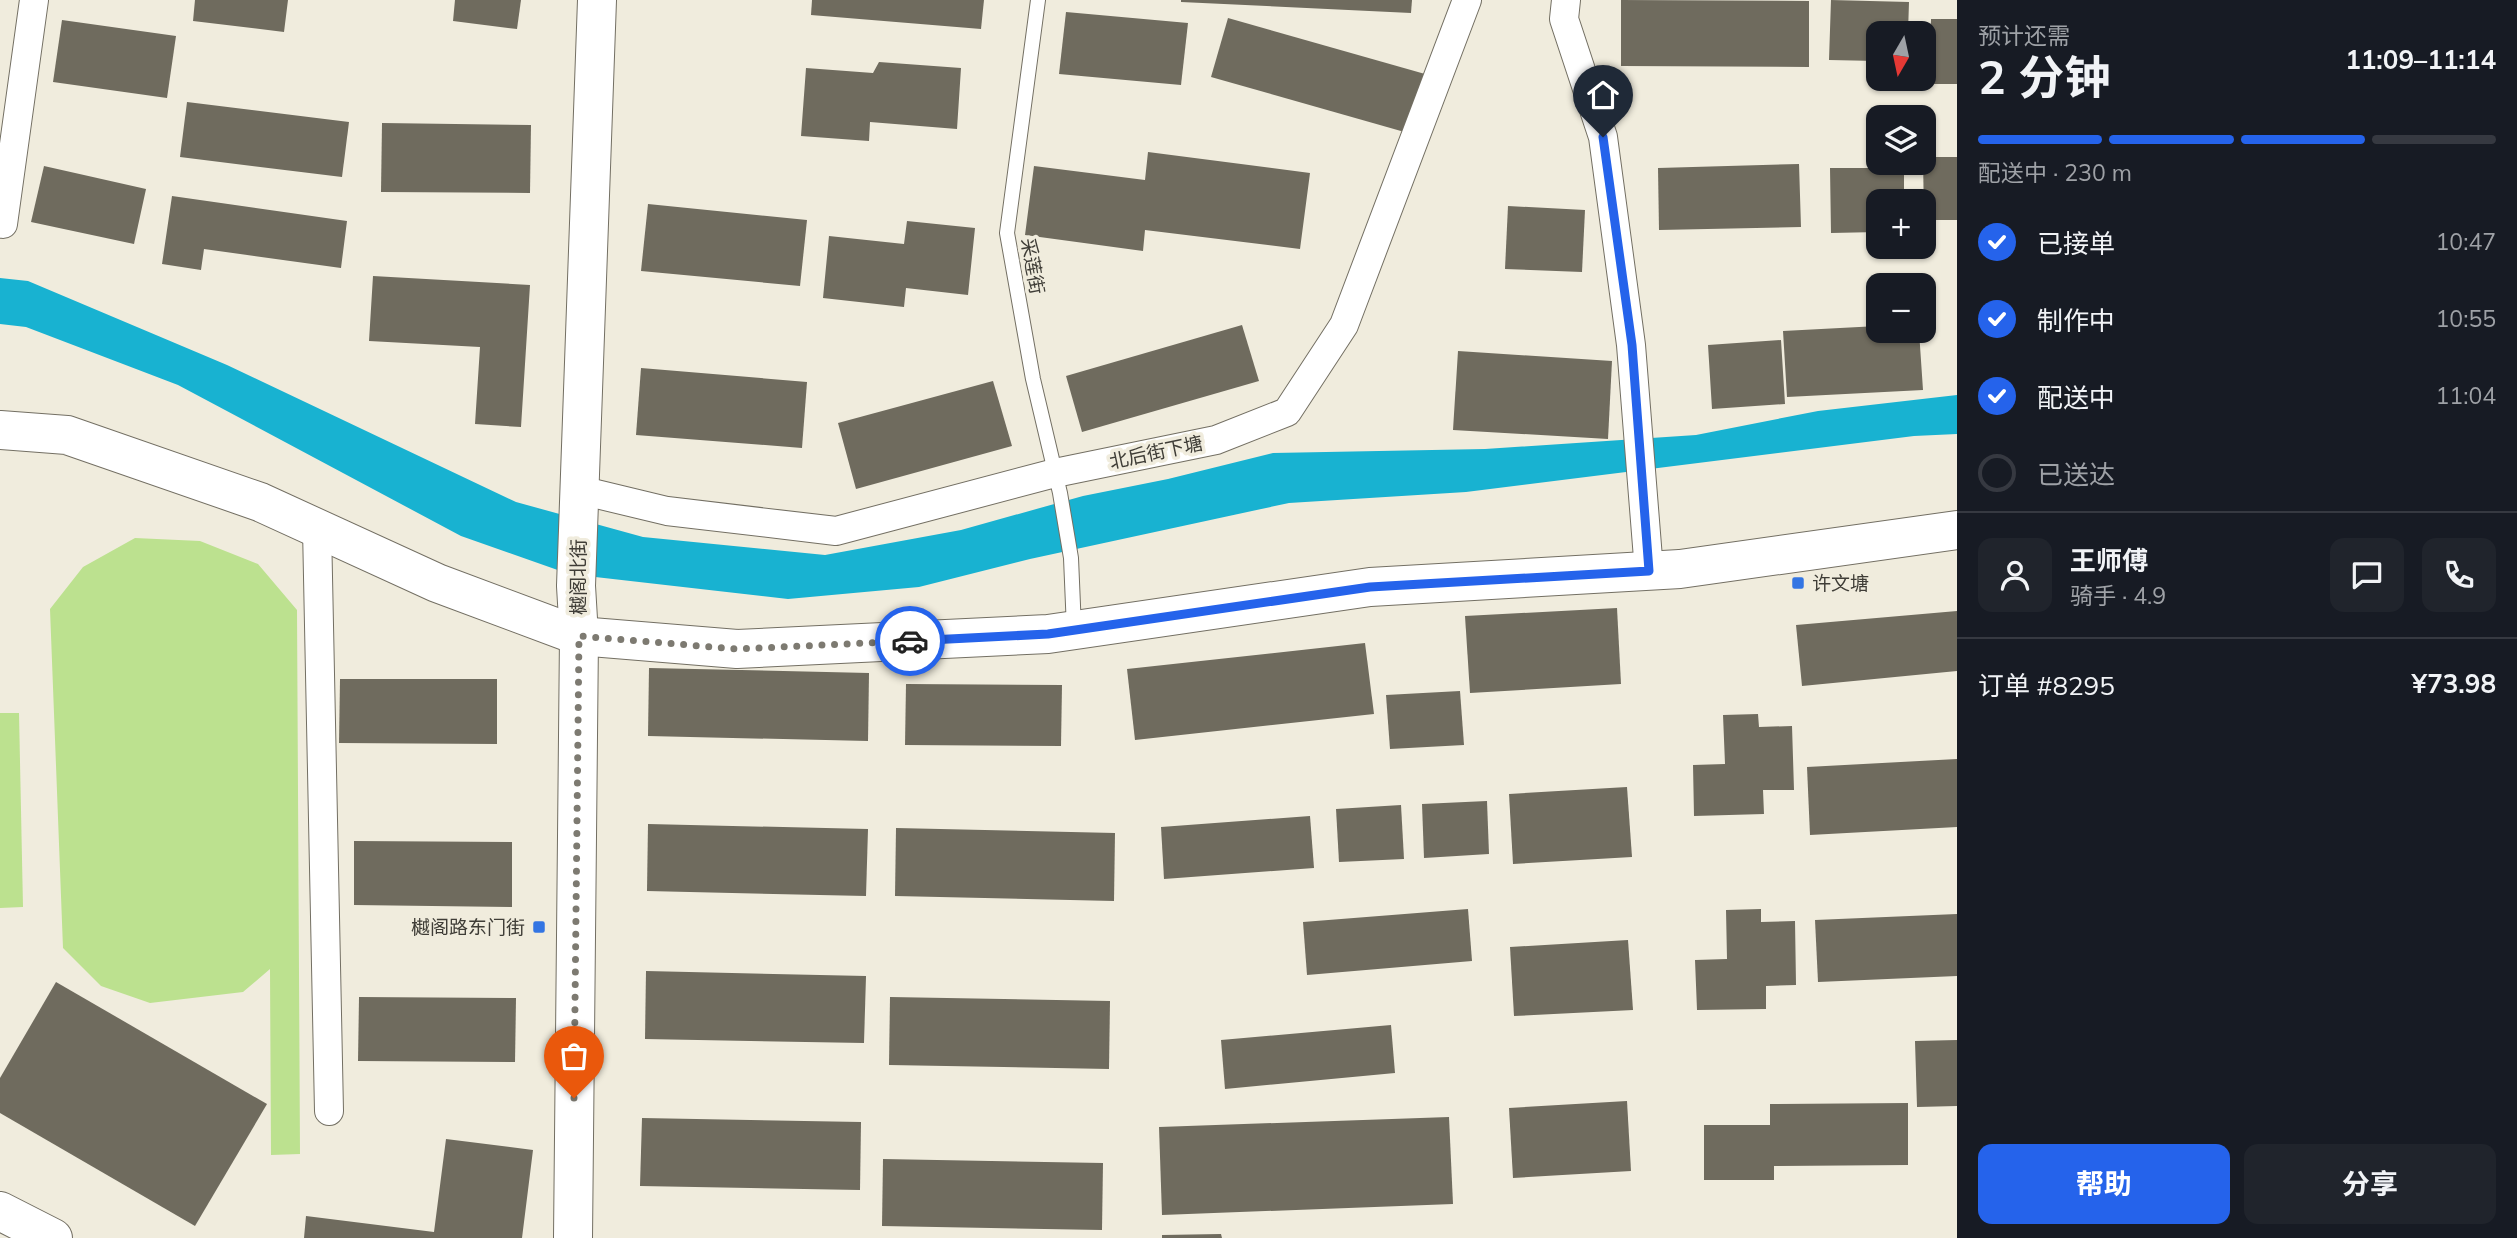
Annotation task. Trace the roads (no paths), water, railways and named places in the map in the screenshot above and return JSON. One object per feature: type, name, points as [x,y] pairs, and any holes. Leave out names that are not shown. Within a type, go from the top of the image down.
[{"type":"street","points":[[3,224],[34,0]]},
{"type":"street","name":"樾阁北街","points":[[573,1238],[579,636],[576,586],[597,0]]},
{"type":"street","name":"北后街下塘","points":[[580,490],[667,511],[835,531],[1058,483],[1216,440],[1287,412],[1343,326],[1467,0]]},
{"type":"street","points":[[1566,0],[1564,19],[1603,137],[1632,345],[1649,571]]},
{"type":"street","points":[[0,430],[67,435],[260,502],[437,583],[579,636],[737,649],[1048,634],[1370,587],[1680,569],[1957,530]]},
{"type":"street","points":[[317,528],[329,1111]]},
{"type":"street","points":[[0,1211],[53,1238]]},
{"type":"lane","name":"采莲街","points":[[1038,0],[1007,233],[1033,379],[1058,483],[1071,558],[1074,630]]},
{"type":"water","points":[[0,278],[28,281],[227,365],[516,502],[643,537],[825,555],[961,530],[1083,496],[1168,479],[1273,453],[1485,449],[1696,435],[1818,411],[1957,395],[1957,434],[1914,436],[1466,492],[1289,503],[1030,559],[919,587],[788,599],[569,574],[461,536],[178,385],[26,327],[0,324]]},
{"type":"place","name":"许文塘","points":[[1798,583]]},
{"type":"place","name":"樾阁路东门街","points":[[539,927]]}]
